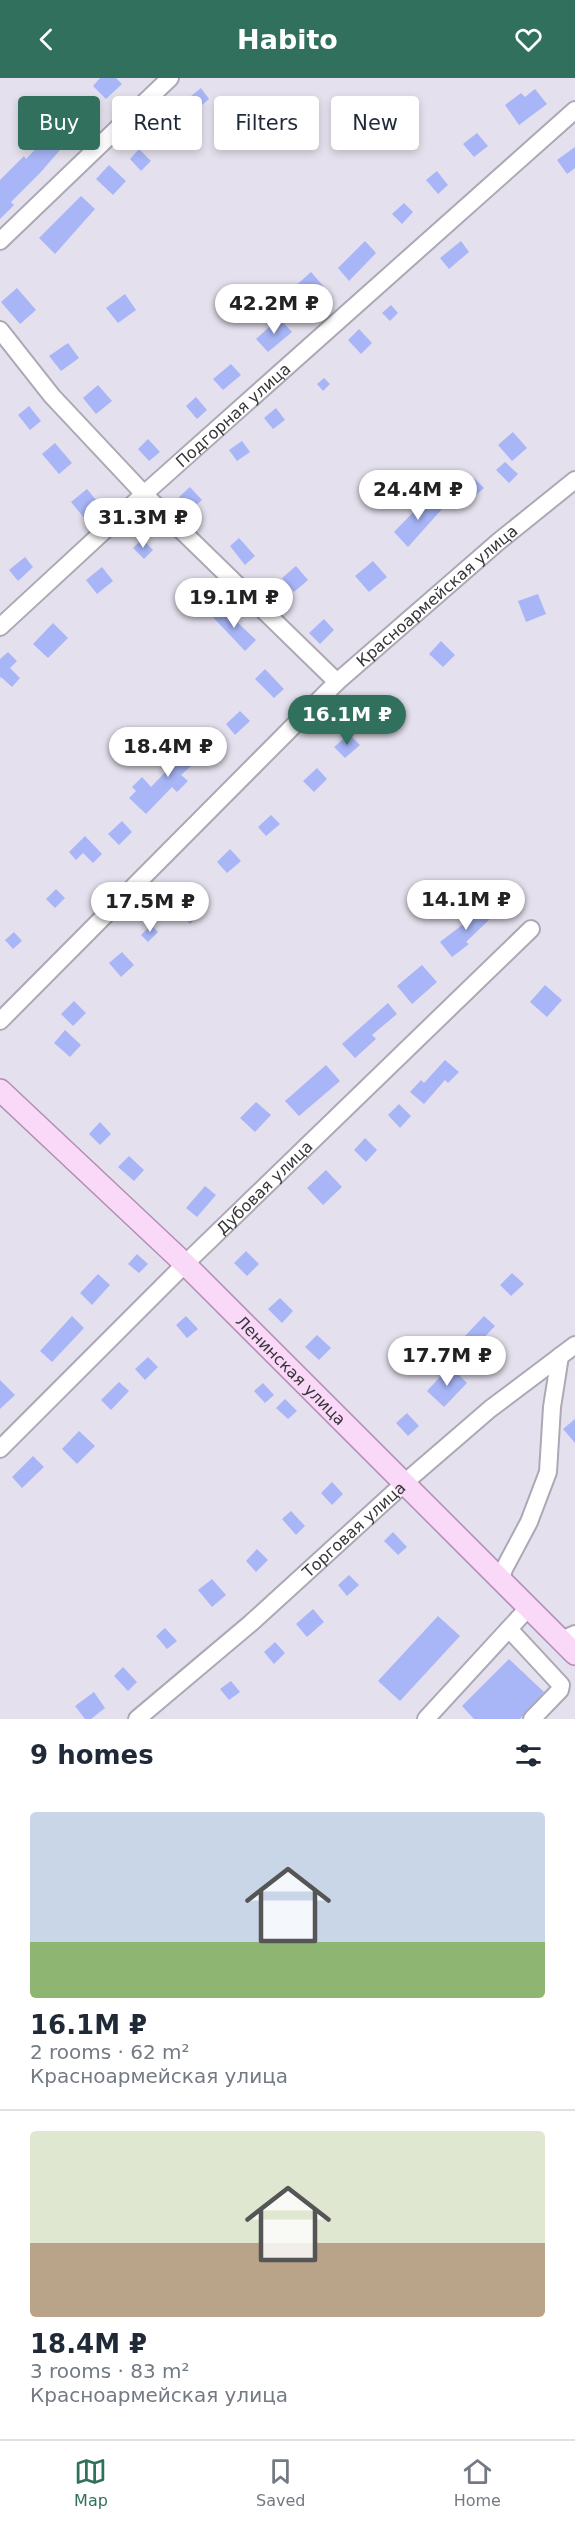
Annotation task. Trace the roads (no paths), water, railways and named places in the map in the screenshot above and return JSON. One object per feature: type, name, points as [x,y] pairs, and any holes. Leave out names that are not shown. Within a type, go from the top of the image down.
[{"type":"main road","name":"Ленинская улица","points":[[0,1090],[185,1264],[501,1580],[570,1642]]},
{"type":"street","points":[[0,241],[171,78]]},
{"type":"street","name":"Подгорная улица","points":[[0,627],[144,494],[575,110]]},
{"type":"street","points":[[0,330],[52,396],[144,494],[337,682]]},
{"type":"street","name":"Красноармейская улица","points":[[0,1021],[337,682],[498,542],[575,480]]},
{"type":"street","name":"Дубовая улица","points":[[0,1449],[185,1264],[531,929]]},
{"type":"street","name":"Торговая улица","points":[[137,1719],[251,1623],[403,1483],[490,1409],[575,1345]]},
{"type":"street","points":[[501,1580],[504,1569],[530,1522],[548,1472],[552,1407],[560,1356]]},
{"type":"street","points":[[426,1719],[529,1606]]},
{"type":"street","points":[[509,1629],[561,1685],[560,1690],[532,1719]]}]
